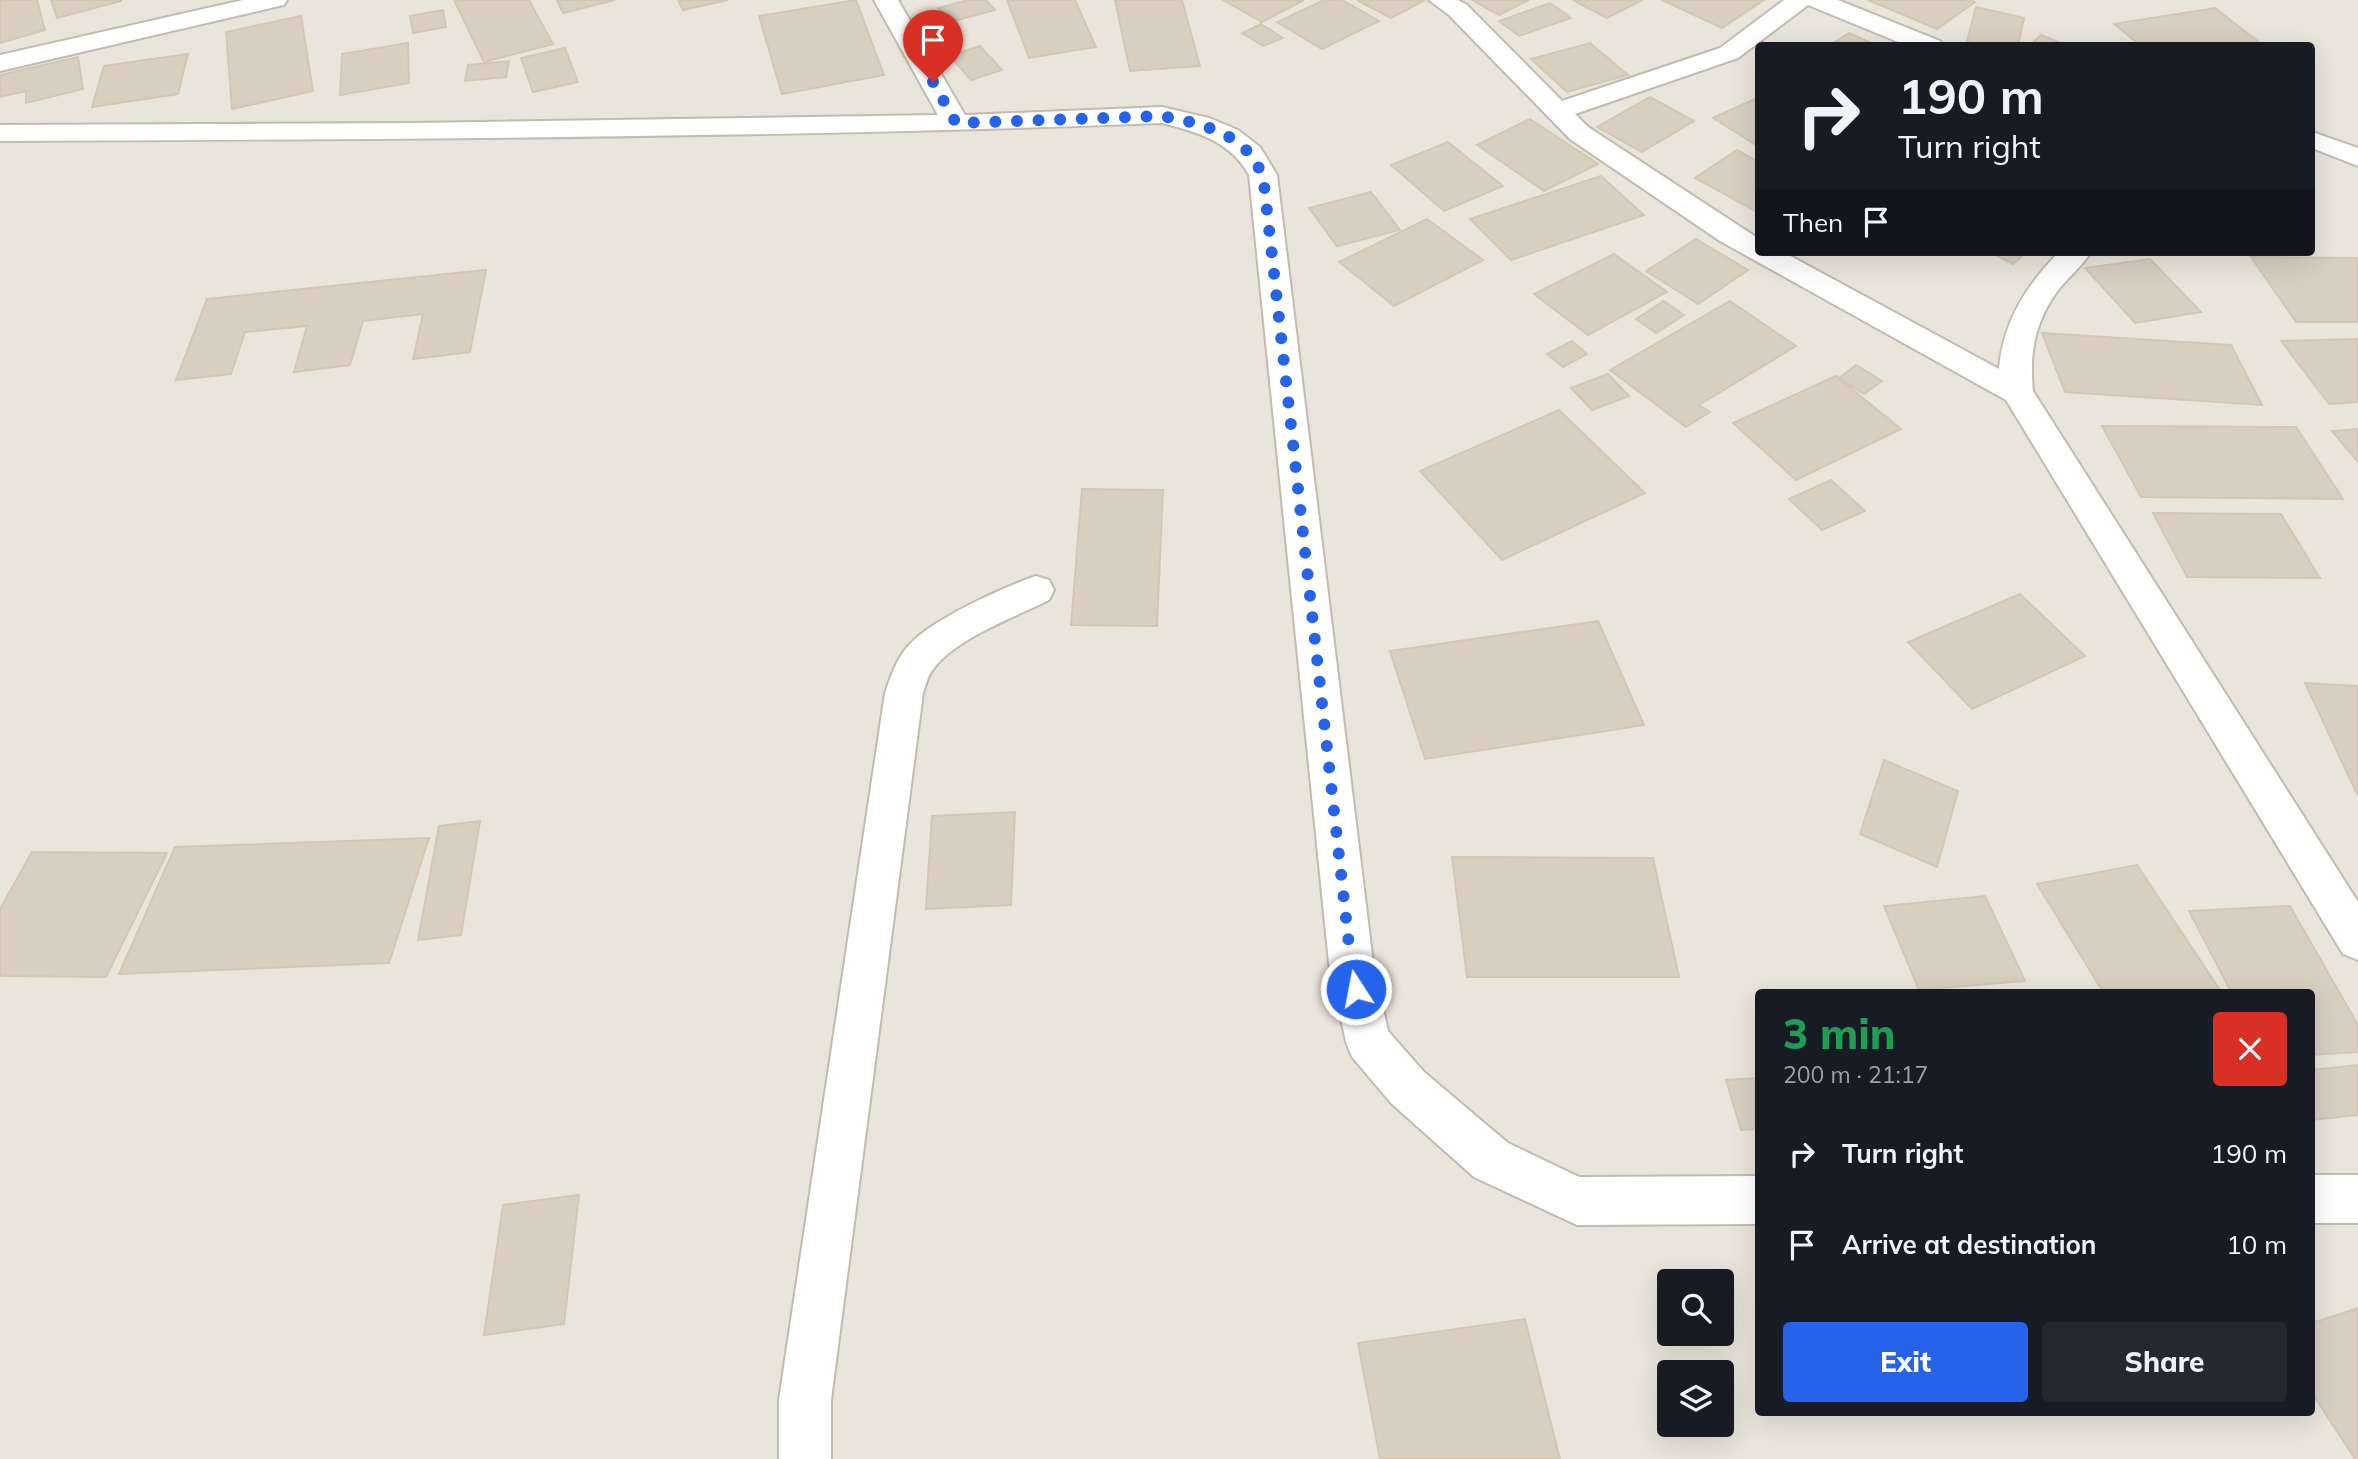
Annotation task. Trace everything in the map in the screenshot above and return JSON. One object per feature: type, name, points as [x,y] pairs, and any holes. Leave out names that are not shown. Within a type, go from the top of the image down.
[{"type":"street","points":[[0,63],[275,0]]},
{"type":"street","points":[[886,0],[956,123]]},
{"type":"street","points":[[1441,0],[1458,10],[1579,133],[1730,235],[1755,248]]},
{"type":"street","points":[[1557,111],[1729,53],[1799,0]]},
{"type":"street","points":[[1817,0],[1921,42]]},
{"type":"street","points":[[0,133],[401,132],[956,123],[1162,116],[1200,124],[1228,136],[1250,153],[1263,175],[1351,963],[1368,1042],[1408,1088],[1492,1160],[1577,1201],[1755,1200]]},
{"type":"street","points":[[2315,141],[2358,158]]},
{"type":"street","points":[[1769,256],[1977,370],[2015,380]]},
{"type":"street","points":[[2072,256],[2046,283],[2021,326],[2015,380],[2358,940]]},
{"type":"street","points":[[805,1459],[805,1400],[904,693],[911,671],[925,652],[1036,590]]},
{"type":"street","points":[[2315,1199],[2358,1199]]},
{"type":"shaded area","points":[[0,0],[2358,0],[2358,1459],[0,1459]]},
{"type":"building","points":[[0,0],[37,0],[45,30],[0,43]]},
{"type":"building","points":[[51,0],[121,0],[121,1],[57,18]]},
{"type":"building","points":[[454,0],[529,0],[553,44],[484,62]]},
{"type":"building","points":[[557,0],[615,0],[563,13]]},
{"type":"building","points":[[678,0],[728,0],[683,10]]},
{"type":"building","points":[[856,0],[884,75],[782,94],[759,16]]},
{"type":"building","points":[[968,0],[986,0],[995,10],[950,22],[938,8]]},
{"type":"building","points":[[1007,0],[1075,0],[1096,47],[1029,58]]},
{"type":"building","points":[[1115,0],[1182,0],[1200,66],[1130,71]]},
{"type":"building","points":[[1223,0],[1304,0],[1262,22]]},
{"type":"building","points":[[1324,0],[1342,0],[1379,21],[1322,49],[1277,22]]},
{"type":"building","points":[[1357,0],[1425,0],[1391,18]]},
{"type":"building","points":[[1472,0],[1529,0],[1499,15]]},
{"type":"building","points":[[1573,0],[1642,0],[1607,18]]},
{"type":"building","points":[[1662,0],[1764,0],[1722,28]]},
{"type":"building","points":[[1868,0],[1969,0],[1975,2],[1937,29]]},
{"type":"building","points":[[1550,3],[1571,18],[1519,36],[1499,21]]},
{"type":"building","points":[[1976,7],[2024,18],[2019,42],[1967,41]]},
{"type":"building","points":[[2215,8],[2259,42],[2136,42],[2114,24]]},
{"type":"building","points":[[443,10],[446,27],[413,33],[410,16]]},
{"type":"building","points":[[301,16],[313,91],[232,109],[226,32]]},
{"type":"building","points":[[1261,24],[1283,38],[1263,46],[1242,33]]},
{"type":"building","points":[[1849,33],[1869,42],[1835,42]]},
{"type":"building","points":[[2041,35],[2058,42],[2033,42]]},
{"type":"building","points":[[408,43],[409,83],[340,95],[342,54]]},
{"type":"building","points":[[1590,43],[1628,75],[1567,92],[1531,59]]},
{"type":"building","points":[[980,46],[1002,70],[971,80],[950,56]]},
{"type":"building","points":[[565,48],[578,82],[533,92],[521,58]]},
{"type":"building","points":[[188,54],[178,94],[92,107],[104,66]]},
{"type":"building","points":[[78,57],[83,89],[26,103],[26,91],[0,97],[0,75]]},
{"type":"building","points":[[509,61],[506,77],[465,81],[468,65]]},
{"type":"building","points":[[1650,97],[1694,121],[1642,152],[1597,127]]},
{"type":"building","points":[[1755,99],[1755,144],[1713,118]]},
{"type":"building","points":[[1530,119],[1598,164],[1544,191],[1477,145]]},
{"type":"building","points":[[1448,142],[1503,186],[1444,211],[1391,165]]},
{"type":"building","points":[[1737,150],[1755,160],[1755,211],[1695,178]]},
{"type":"building","points":[[1601,176],[1644,215],[1511,260],[1470,219]]},
{"type":"building","points":[[1371,192],[1400,230],[1337,246],[1309,208]]},
{"type":"building","points":[[1427,219],[1483,260],[1394,306],[1339,262]]},
{"type":"building","points":[[1696,239],[1748,270],[1698,304],[1646,271]]},
{"type":"building","points":[[1614,254],[1667,292],[1588,335],[1534,294]]},
{"type":"building","points":[[1998,256],[2022,256],[2013,264]]},
{"type":"building","points":[[2251,257],[2358,258],[2358,322],[2296,322]]},
{"type":"building","points":[[2150,259],[2201,312],[2135,323],[2085,268]]},
{"type":"building","points":[[486,270],[470,352],[413,359],[423,314],[363,321],[350,365],[294,372],[307,326],[245,332],[231,374],[176,380],[207,299]]},
{"type":"building","points":[[1664,301],[1684,315],[1656,333],[1636,319]]},
{"type":"building","points":[[1730,301],[1796,346],[1699,405],[1710,412],[1686,427],[1610,370]]},
{"type":"building","points":[[2042,333],[2231,345],[2262,405],[2065,392]]},
{"type":"building","points":[[2358,339],[2358,402],[2329,404],[2281,341]]},
{"type":"building","points":[[1572,341],[1587,354],[1563,367],[1547,354]]},
{"type":"building","points":[[1856,365],[1882,381],[1864,394],[1839,378]]},
{"type":"building","points":[[1608,374],[1629,396],[1592,410],[1571,388]]},
{"type":"building","points":[[1836,376],[1901,429],[1796,480],[1733,423]]},
{"type":"building","points":[[1559,410],[1645,493],[1502,560],[1420,471]]},
{"type":"building","points":[[2102,426],[2296,427],[2343,499],[2141,497]]},
{"type":"building","points":[[2358,429],[2358,462],[2332,431]]},
{"type":"building","points":[[1831,480],[1865,511],[1822,530],[1789,499]]},
{"type":"building","points":[[1082,489],[1163,490],[1157,626],[1071,625]]},
{"type":"building","points":[[2153,513],[2281,514],[2320,578],[2187,577]]},
{"type":"building","points":[[2020,594],[2085,656],[1972,709],[1908,642]]},
{"type":"building","points":[[1598,621],[1644,725],[1425,759],[1390,651]]},
{"type":"building","points":[[2305,683],[2358,686],[2358,794],[2357,794]]},
{"type":"building","points":[[1884,760],[1958,791],[1937,867],[1860,834]]},
{"type":"building","points":[[1015,812],[1011,905],[926,909],[932,816]]},
{"type":"building","points":[[480,821],[461,935],[418,940],[439,826]]},
{"type":"building","points":[[429,838],[389,963],[119,974],[175,847]]},
{"type":"building","points":[[32,852],[167,853],[106,977],[0,976],[0,909]]},
{"type":"building","points":[[1452,857],[1653,858],[1679,977],[1467,977]]},
{"type":"building","points":[[2137,865],[2219,989],[2101,989],[2037,884]]},
{"type":"building","points":[[1985,896],[2025,981],[1919,989],[1884,906]]},
{"type":"building","points":[[2290,906],[2358,1025],[2358,1052],[2315,1055],[2315,989],[2229,989],[2189,911]]},
{"type":"building","points":[[2358,1065],[2358,1115],[2315,1120],[2315,1070]]},
{"type":"building","points":[[1755,1078],[1755,1129],[1741,1130],[1726,1080]]},
{"type":"building","points":[[579,1195],[564,1324],[484,1335],[503,1205]]},
{"type":"building","points":[[2358,1308],[2358,1459],[2355,1459],[2315,1398],[2315,1322]]},
{"type":"building","points":[[1525,1319],[1560,1459],[1380,1459],[1358,1343]]},
{"type":"route","points":[[933,82],[956,123],[1162,116],[1200,124],[1228,136],[1250,153],[1263,175],[1356,989]]}]
